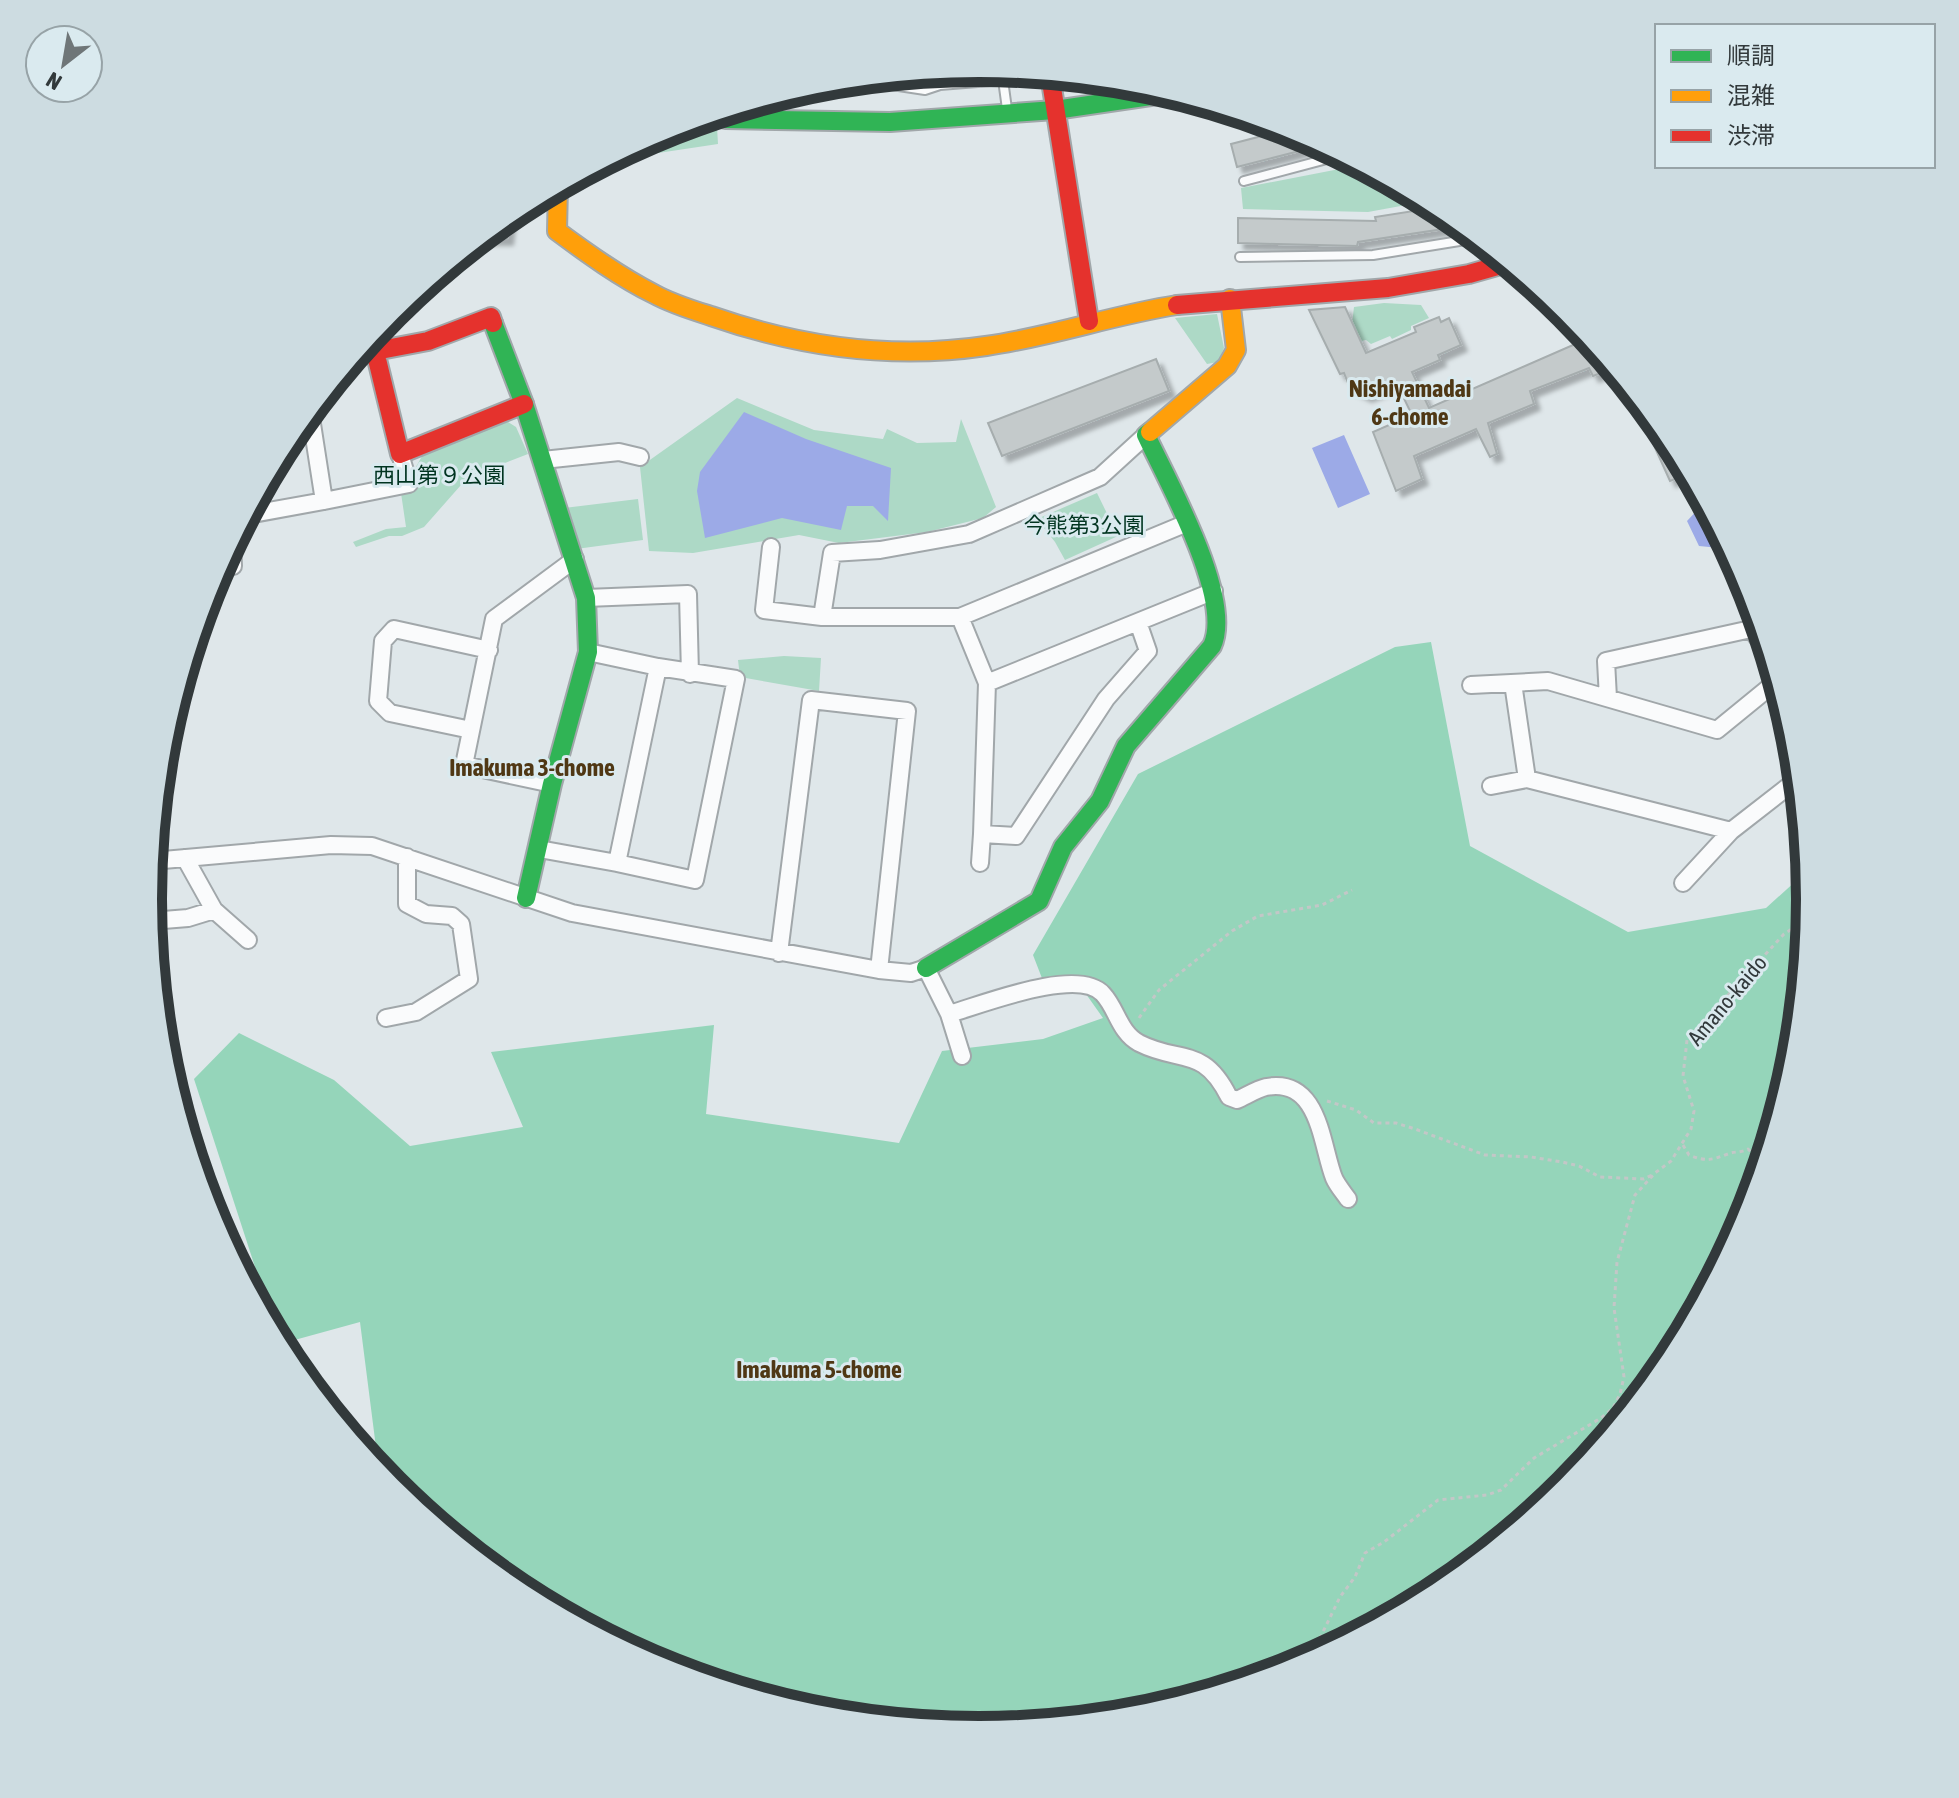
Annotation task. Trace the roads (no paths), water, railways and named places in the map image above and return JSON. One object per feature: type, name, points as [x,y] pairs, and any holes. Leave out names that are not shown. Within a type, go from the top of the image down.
[{"type":"street","points":[[1052,86],[1089,321]]},
{"type":"street","points":[[744,117],[890,122],[1055,110],[1138,98]]},
{"type":"street","points":[[558,200],[557,231],[655,295],[734,326],[828,348],[890,354],[988,347],[1089,321],[1180,304],[1392,287],[1495,266]]},
{"type":"street","points":[[822,617],[832,553],[880,550],[969,534],[1100,477],[1227,366],[1236,350],[1230,299]]},
{"type":"street","points":[[260,513],[409,484],[375,351],[428,341],[491,317],[543,460],[586,598],[588,652],[552,784],[526,898]]},
{"type":"street","points":[[400,454],[524,404]]},
{"type":"street","points":[[313,428],[324,501]]},
{"type":"street","points":[[163,860],[331,845],[372,846],[572,913],[879,970],[911,973],[926,968],[1039,901],[1063,847],[1100,801],[1126,746],[1212,646],[1218,633],[1214,591],[1187,523],[1146,435]]},
{"type":"street","points":[[543,460],[619,452],[640,457]]},
{"type":"street","points":[[771,547],[764,610],[822,617],[960,617],[1187,523]]},
{"type":"street","points":[[552,784],[464,765],[494,619],[575,559]]},
{"type":"street","points":[[987,683],[1214,591]]},
{"type":"street","points":[[586,598],[688,594],[690,674]]},
{"type":"street","points":[[960,617],[987,683],[980,863]]},
{"type":"street","points":[[982,834],[1016,836],[1106,699],[1148,651],[1138,622]]},
{"type":"street","points":[[471,730],[390,713],[378,701],[383,641],[394,629],[489,650]]},
{"type":"street","points":[[1608,698],[1606,661],[1750,629]]},
{"type":"street","points":[[539,849],[695,880],[736,679],[690,674],[588,652]]},
{"type":"street","points":[[617,863],[658,667]]},
{"type":"street","points":[[1471,685],[1548,681],[1717,730],[1769,688]]},
{"type":"street","points":[[1513,683],[1527,779]]},
{"type":"street","points":[[779,953],[811,700],[907,711],[879,970]]},
{"type":"street","points":[[1491,786],[1527,779],[1731,831]]},
{"type":"street","points":[[1683,883],[1731,831],[1789,786]]},
{"type":"street","points":[[386,1018],[416,1012],[469,979],[461,924],[452,916],[426,914],[407,904],[407,857]]},
{"type":"street","points":[[185,858],[214,910],[248,940]]},
{"type":"street","points":[[163,920],[188,918],[214,910]]},
{"type":"street","points":[[926,968],[949,1014],[962,1056]]},
{"type":"street","points":[[949,1014],[1057,984],[1088,984],[1103,993],[1125,1030],[1136,1041],[1182,1055],[1208,1067],[1219,1077],[1229,1097],[1237,1100],[1266,1087],[1287,1088],[1307,1101],[1317,1120],[1334,1179],[1348,1199]]},
{"type":"lane","points":[[901,86],[925,90],[952,83]]},
{"type":"lane","points":[[1003,83],[1007,114]]},
{"type":"lane","points":[[1244,181],[1326,159]]},
{"type":"lane","points":[[1240,257],[1373,255],[1462,241]]},
{"type":"water","points":[[744,412],[806,439],[891,468],[888,521],[873,506],[847,506],[841,530],[782,518],[705,538],[697,491],[700,472]]},
{"type":"water","points":[[1344,435],[1370,494],[1338,508],[1312,448]]},
{"type":"water","points":[[1697,510],[1716,548],[1699,546],[1687,521]]},
{"type":"district","name":"Nishiyamadai 6-chome","points":[[1410,403]]},
{"type":"district","name":"Imakuma 3-chome","points":[[532,768]]},
{"type":"district","name":"Imakuma 5-chome","points":[[819,1370]]},
{"type":"park label","name":"西山第９公園","points":[[439,475]]},
{"type":"park label","name":"今熊第3公園","points":[[1084,525]]}]
